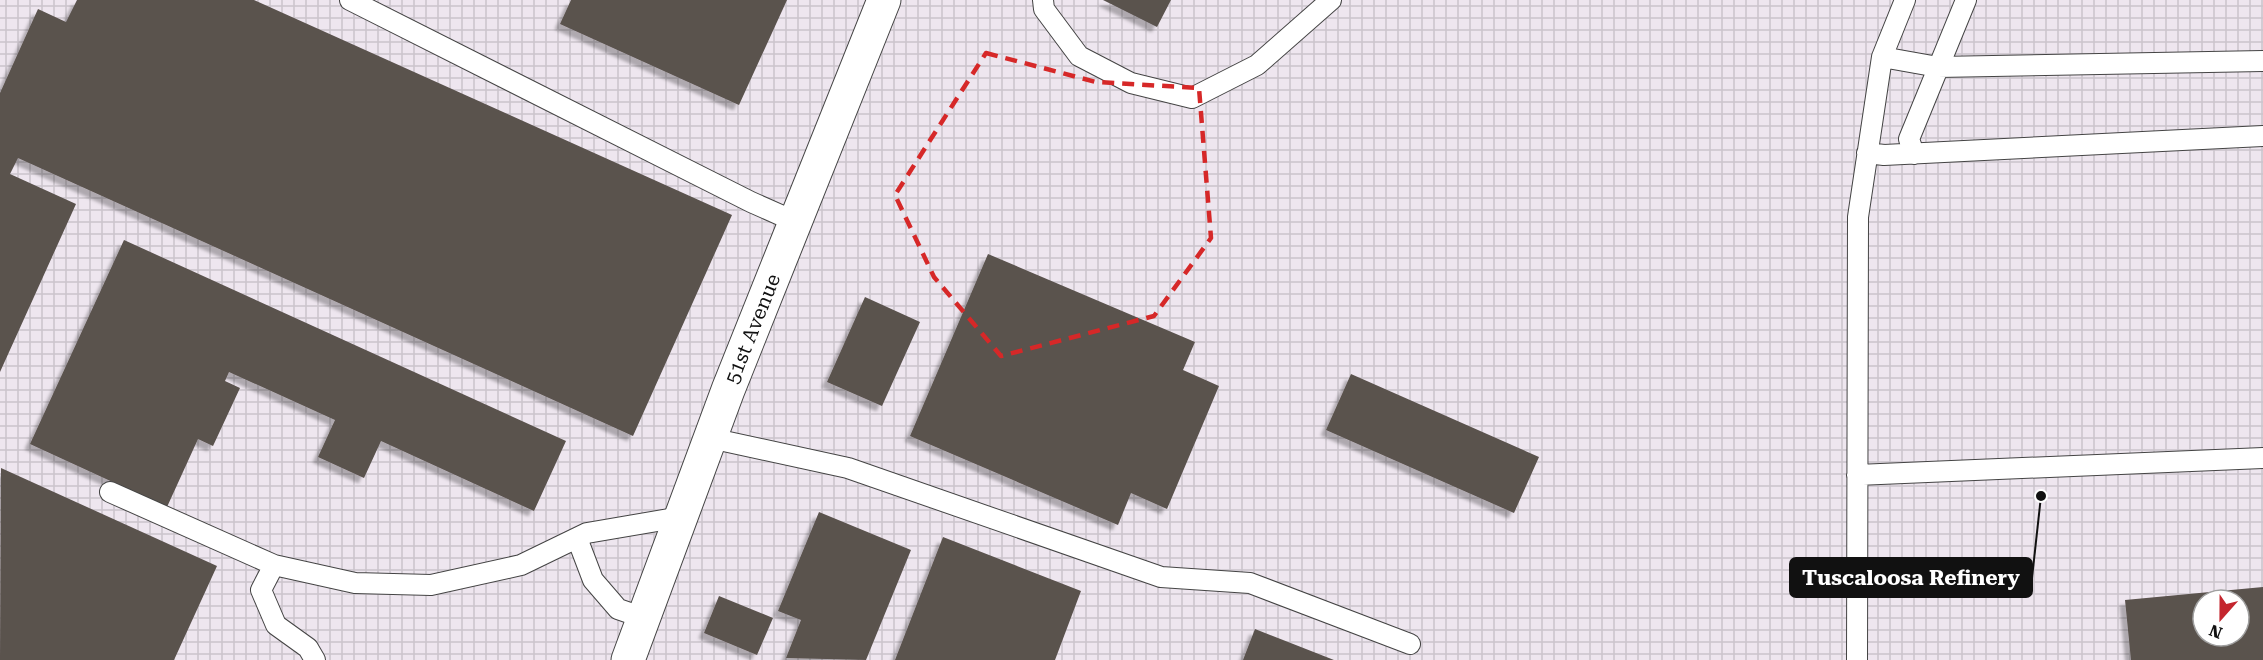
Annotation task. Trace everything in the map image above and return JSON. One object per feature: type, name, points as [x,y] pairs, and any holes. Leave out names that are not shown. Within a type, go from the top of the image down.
[{"type":"street","name":"51st Avenue","points":[[628,660],[710,438],[884,0]]},
{"type":"lane","points":[[350,0],[751,202],[796,222]]},
{"type":"lane","points":[[1043,0],[1044,9],[1079,56],[1131,83],[1192,98],[1257,65],[1331,0]]},
{"type":"lane","points":[[1857,660],[1858,217],[1882,57],[1905,0]]},
{"type":"lane","points":[[1914,154],[1909,139],[1966,0]]},
{"type":"lane","points":[[1882,57],[1938,68],[2263,61]]},
{"type":"lane","points":[[1867,153],[1914,154],[2263,136]]},
{"type":"lane","points":[[710,438],[848,468],[1161,577],[1250,583],[1410,644]]},
{"type":"lane","points":[[1857,475],[2263,459]]},
{"type":"lane","points":[[110,492],[274,565],[355,583],[431,585],[521,565],[587,533],[681,517]]},
{"type":"lane","points":[[577,538],[593,580],[618,609],[644,618]]},
{"type":"lane","points":[[274,565],[261,590],[276,625],[308,648],[315,660]]},
{"type":"highlighted area","points":[[986,53],[1096,82],[1199,88],[1211,238],[1154,316],[1001,356],[934,277],[895,195]]},
{"type":"shaded area","points":[[0,0],[2263,0],[2263,660],[0,660]]},
{"type":"building","points":[[77,0],[254,0],[732,215],[633,436],[18,158],[10,174],[76,204],[0,372],[0,93],[38,9],[66,22]]},
{"type":"building","points":[[571,0],[787,0],[739,105],[560,24]]},
{"type":"building","points":[[1103,0],[1171,0],[1157,27]]},
{"type":"building","points":[[124,240],[566,441],[534,511],[381,441],[364,478],[318,457],[335,420],[229,372],[225,381],[240,388],[213,446],[198,439],[167,507],[30,444]]},
{"type":"building","points":[[988,254],[1195,342],[1183,370],[1219,386],[1167,509],[1131,493],[1118,525],[910,436]]},
{"type":"building","points":[[865,297],[920,322],[882,406],[827,382]]},
{"type":"building","points":[[1351,374],[1539,457],[1514,513],[1326,430]]},
{"type":"building","points":[[1,468],[217,566],[174,660],[0,660]]},
{"type":"building","points":[[819,512],[911,550],[866,660],[786,658],[801,620],[778,611]]},
{"type":"building","points":[[943,537],[1081,591],[1055,660],[895,660]]},
{"type":"building","points":[[2263,587],[2263,660],[2131,660],[2125,600],[2191,594],[2191,648],[2251,648],[2251,588]]},
{"type":"building","points":[[719,596],[773,618],[757,655],[704,633]]},
{"type":"building","points":[[1255,629],[1334,660],[1243,660]]},
{"type":"place","name":"Tuscaloosa Refinery","points":[[2041,496]]}]
